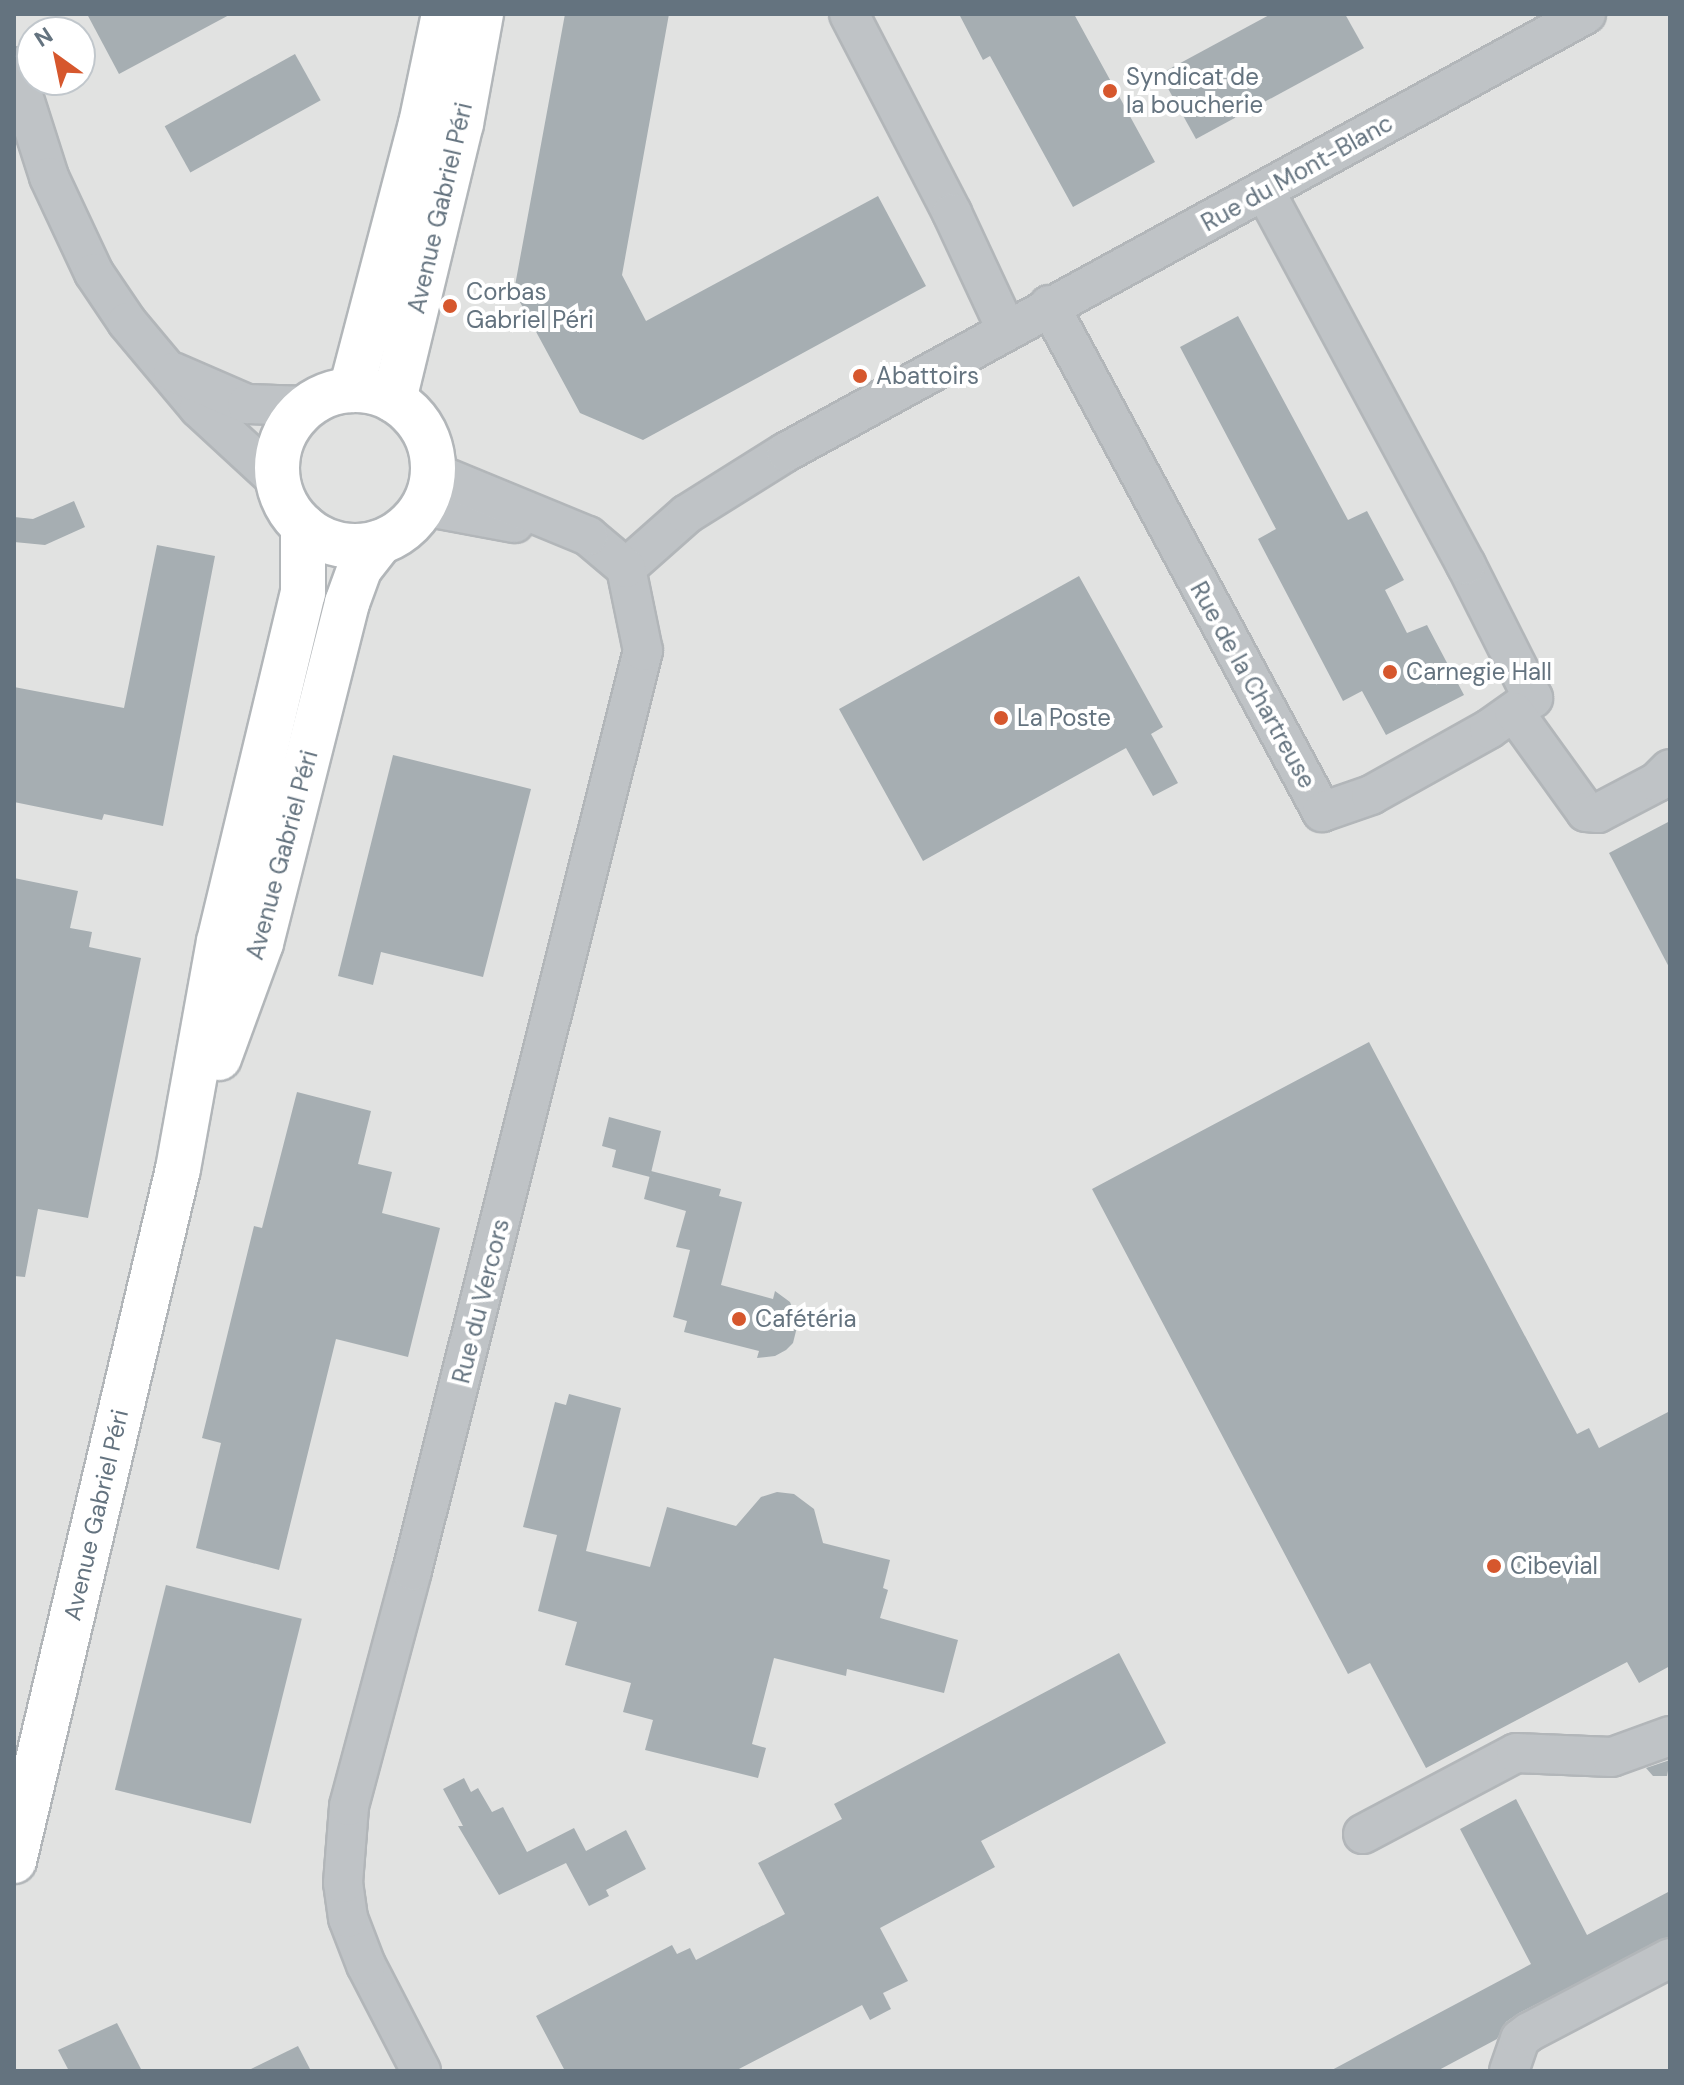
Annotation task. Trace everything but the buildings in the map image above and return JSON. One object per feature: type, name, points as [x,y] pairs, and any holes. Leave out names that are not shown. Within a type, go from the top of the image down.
[{"type":"main road","name":"Avenue Gabriel Péri","points":[[351,390],[421,124],[444,14]]},
{"type":"main road","name":"Avenue Gabriel Péri","points":[[394,400],[461,124],[481,14]]},
{"type":"main road","points":[[336,392],[373,392],[394,400],[411,413],[424,430],[431,451],[428,489],[412,522],[380,542],[339,545],[303,526],[287,506],[278,481],[277,465],[286,432],[308,406],[336,392]]},
{"type":"main road","name":"Avenue Gabriel Péri","points":[[14,1861],[178,1169],[219,942],[303,593],[303,526]]},
{"type":"main road","name":"Avenue Gabriel Péri","points":[[178,1169],[261,943],[347,603],[360,568],[380,542]]},
{"type":"street","points":[[849,14],[952,213],[1006,329]]},
{"type":"street","name":"Rue du Mont-Blanc","points":[[626,568],[687,514],[786,452],[1049,305],[1265,191],[1586,14]]},
{"type":"street","points":[[14,67],[32,178],[127,322],[172,372],[199,408],[278,481]]},
{"type":"street","points":[[1265,191],[1466,565],[1533,698],[1514,712],[1586,812],[1598,813],[1657,782],[1670,769]]},
{"type":"street","name":"Rue de la Chartreuse","points":[[1049,305],[1322,812],[1371,795],[1514,712]]},
{"type":"street","points":[[172,372],[247,404],[308,406]]},
{"type":"street","points":[[428,489],[588,536],[626,568]]},
{"type":"street","name":"Rue du Vercors","points":[[421,2071],[366,1965],[348,1918],[343,1883],[344,1835],[353,1788],[424,1525],[643,651],[626,568]]},
{"type":"street","points":[[1363,1834],[1516,1753],[1612,1757],[1670,1736]]},
{"type":"street","points":[[1509,2071],[1520,2039],[1529,2032],[1670,1958]]},
{"type":"shaded area","points":[[14,14],[1670,14],[1670,2071],[14,2071]]},
{"type":"place","name":"Syndicat de la boucherie","points":[[1110,91]]},
{"type":"place","name":"Corbas Gabriel Péri","points":[[450,306]]},
{"type":"place","name":"Abattoirs","points":[[860,376]]},
{"type":"place","name":"Carnegie Hall","points":[[1390,672]]},
{"type":"place","name":"La Poste","points":[[1001,718]]},
{"type":"place","name":"Cafétéria","points":[[739,1319]]},
{"type":"place","name":"Cibevial","points":[[1494,1566]]}]
